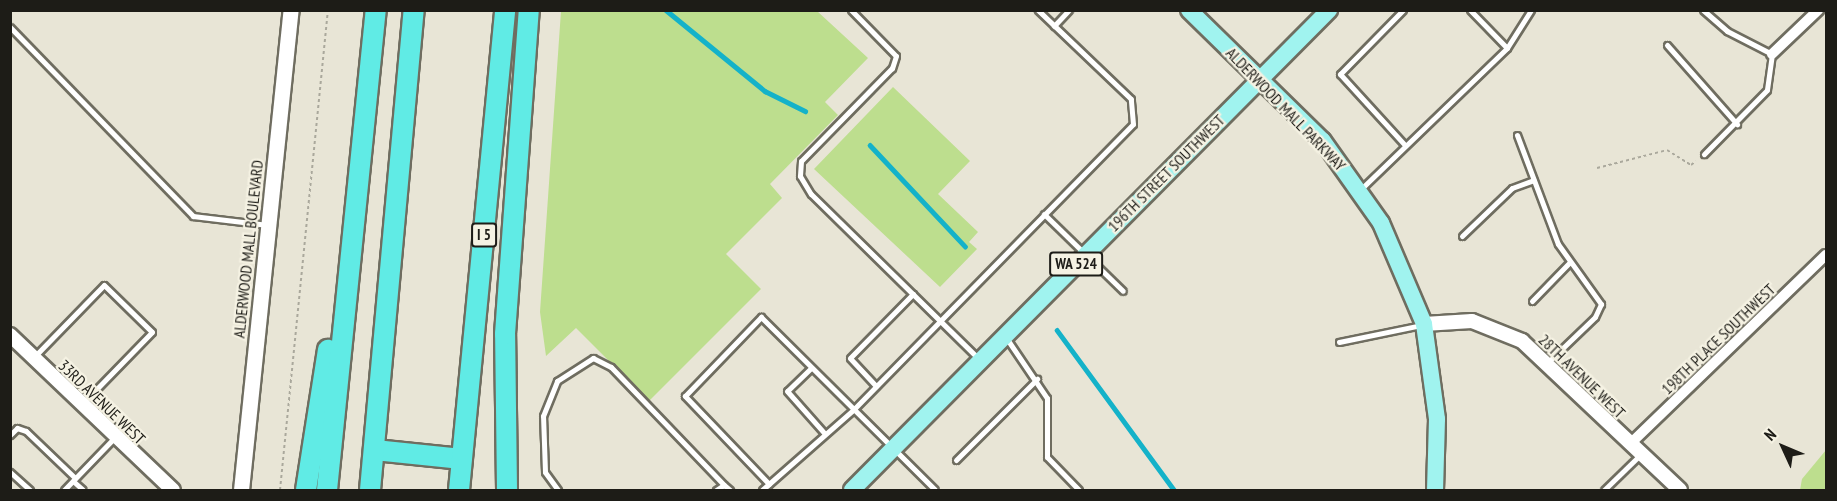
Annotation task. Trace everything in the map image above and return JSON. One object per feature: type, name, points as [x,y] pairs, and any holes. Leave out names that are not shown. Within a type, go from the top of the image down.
[{"type":"highway","points":[[327,490],[359,152],[376,10]]},
{"type":"highway","points":[[370,490],[414,10]]},
{"type":"highway","name":"I 5","points":[[459,490],[506,10]]},
{"type":"highway","points":[[507,490],[505,334],[529,10]]},
{"type":"highway","points":[[306,490],[359,152]]},
{"type":"highway","points":[[375,450],[462,459]]},
{"type":"main road","name":"ALDERWOOD MALL BOULEVARD","points":[[241,490],[291,10]]},
{"type":"main road","name":"ALDERWOOD MALL PARKWAY","points":[[1189,10],[1260,77],[1329,148],[1359,190],[1390,243],[1424,324],[1437,419],[1435,490]]},
{"type":"main road","name":"196TH STREET SOUTHWEST","points":[[852,490],[1329,10]]},
{"type":"street","points":[[1772,54],[1818,10]]},
{"type":"street","name":"198TH PLACE SOUTHWEST","points":[[1636,449],[1827,255]]},
{"type":"street","name":"28TH AVENUE WEST","points":[[1424,324],[1444,319],[1496,328],[1522,341],[1680,490]]},
{"type":"street","name":"33RD AVENUE WEST","points":[[10,335],[173,490]]},
{"type":"lane","points":[[850,10],[896,56],[892,68],[801,161],[800,176],[811,194],[981,361]]},
{"type":"lane","points":[[762,490],[853,410],[1133,124],[1136,111],[1131,99],[1038,10]]},
{"type":"lane","points":[[1054,26],[1069,10]]},
{"type":"lane","points":[[1402,10],[1340,74],[1404,144]]},
{"type":"lane","points":[[1470,10],[1507,48]]},
{"type":"lane","points":[[1359,190],[1404,144],[1507,48],[1531,10]]},
{"type":"lane","points":[[1703,10],[1727,31],[1772,54],[1767,90],[1737,124],[1704,154]]},
{"type":"lane","points":[[10,27],[193,216],[268,226]]},
{"type":"lane","points":[[1666,45],[1737,124]]},
{"type":"lane","points":[[1517,135],[1569,264],[1601,304],[1595,317],[1546,364]]},
{"type":"lane","points":[[1462,236],[1512,188],[1534,180]]},
{"type":"lane","points":[[1044,214],[1084,256],[1124,291]]},
{"type":"lane","points":[[1532,301],[1569,264]]},
{"type":"lane","points":[[34,358],[104,285],[152,332],[82,404]]},
{"type":"lane","points":[[876,386],[850,358],[914,294]]},
{"type":"lane","points":[[769,484],[685,396],[761,317],[935,490]]},
{"type":"lane","name":"28TH AVENUE WEST","points":[[1338,342],[1424,324]]},
{"type":"lane","points":[[1005,337],[1037,379],[1049,406],[1047,457],[1079,490]]},
{"type":"lane","points":[[558,490],[545,472],[543,416],[557,381],[593,358],[608,364],[730,490]]},
{"type":"lane","points":[[811,368],[787,392],[825,434]]},
{"type":"lane","points":[[956,460],[1037,379]]},
{"type":"lane","points":[[10,435],[17,428],[26,430],[83,490]]},
{"type":"lane","points":[[64,490],[115,437]]},
{"type":"lane","points":[[1604,490],[1636,449]]},
{"type":"lane","points":[[10,471],[30,490]]},
{"type":"lane","points":[[716,490],[724,485]]},
{"type":"path","points":[[280,490],[328,10]]},
{"type":"path","points":[[1597,168],[1667,150],[1690,165],[1704,154]]},
{"type":"green space","points":[[561,11],[817,11],[868,58],[825,102],[838,115],[770,184],[782,198],[726,254],[761,289],[649,401],[576,328],[546,356],[540,312]]},
{"type":"green space","points":[[893,87],[970,161],[938,194],[978,232],[969,242],[977,249],[940,287],[814,169]]},
{"type":"green space","points":[[1826,450],[1826,490],[1800,490],[1802,479]]},
{"type":"waterway","points":[[666,10],[765,91],[805,111]]},
{"type":"waterway","points":[[870,145],[965,246]]},
{"type":"waterway","points":[[1057,330],[1174,490]]}]
